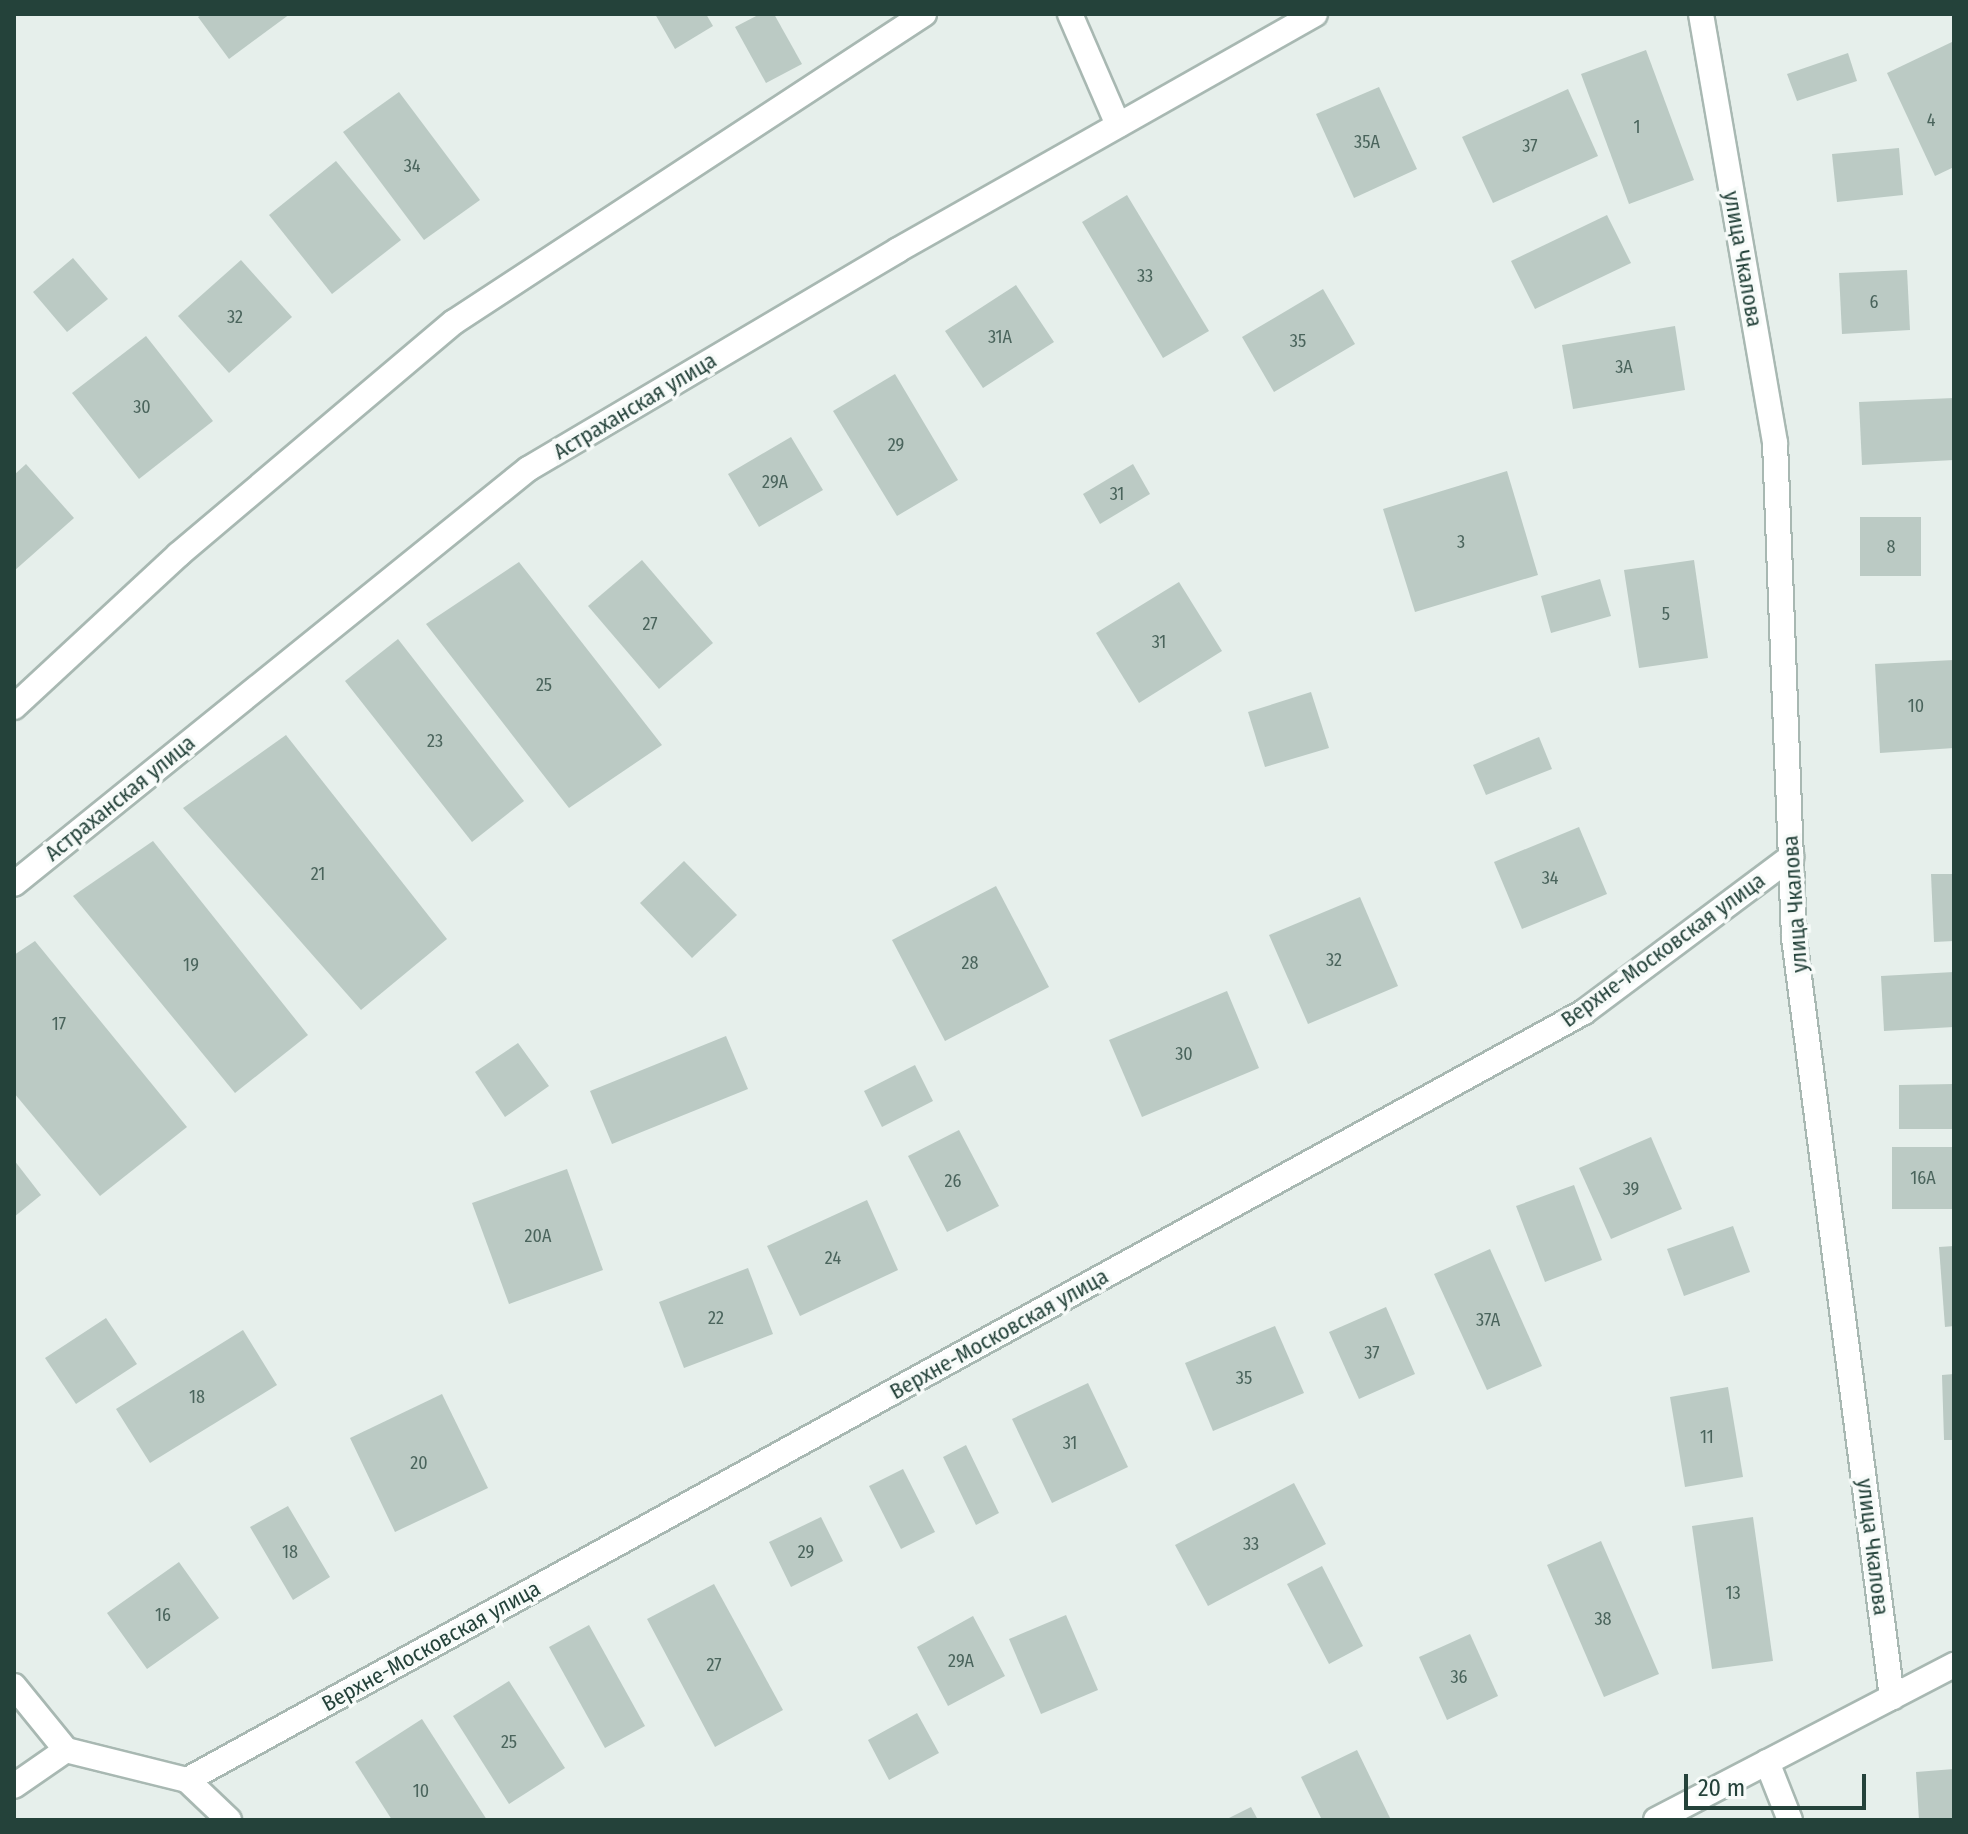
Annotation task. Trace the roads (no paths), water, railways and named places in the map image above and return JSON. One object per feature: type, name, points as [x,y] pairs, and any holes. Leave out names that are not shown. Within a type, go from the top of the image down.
[{"type":"street","points":[[14,707],[178,555],[454,322],[924,14]]},
{"type":"street","points":[[1070,14],[1118,125]]},
{"type":"street","name":"Астраханская улица","points":[[14,884],[528,469],[1118,125],[1315,14]]},
{"type":"street","name":"улица Чкалова","points":[[1701,14],[1775,443],[1794,938],[1892,1698]]},
{"type":"street","name":"Верхне-Московская улица","points":[[187,1780],[1584,1012],[1791,857]]},
{"type":"street","points":[[1656,1820],[1954,1665]]},
{"type":"street","points":[[14,1686],[66,1750],[187,1780],[229,1820]]},
{"type":"street","points":[[14,1786],[66,1750]]},
{"type":"street","points":[[1767,1762],[1790,1820]]}]
